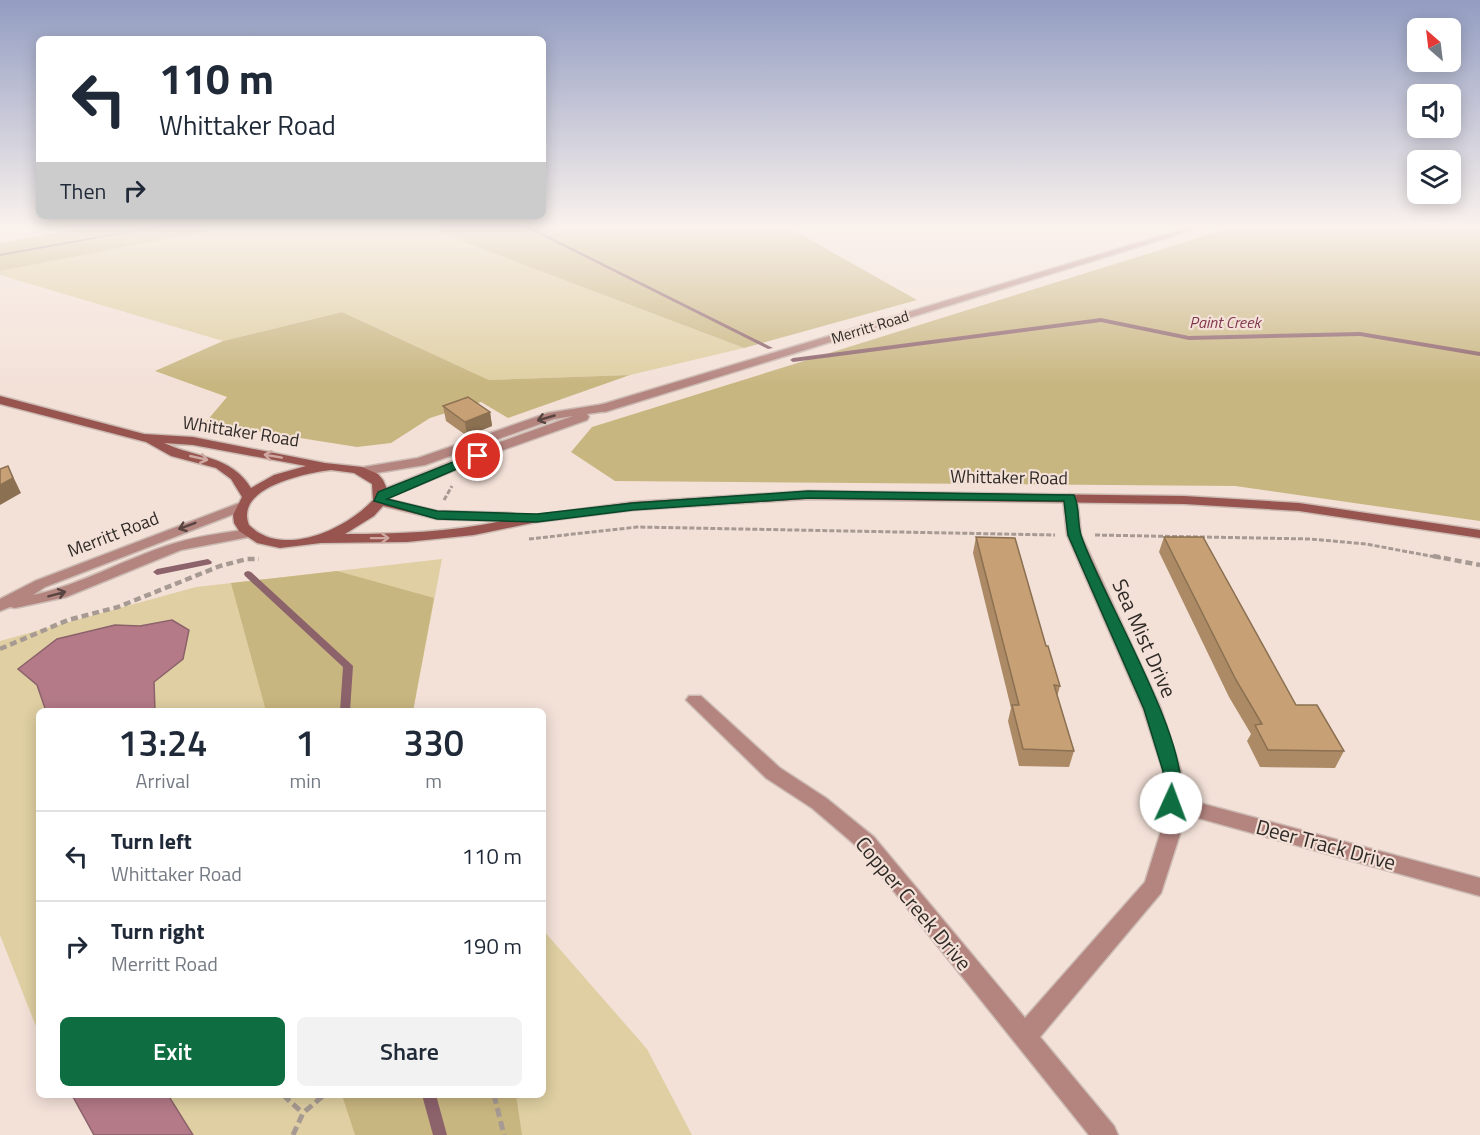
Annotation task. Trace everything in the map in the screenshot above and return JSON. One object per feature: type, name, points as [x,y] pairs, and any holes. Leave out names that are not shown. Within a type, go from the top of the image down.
[{"type":"main road","name":"Whittaker Road","points":[[0,400],[144,438],[177,453],[225,465],[243,484],[246,501]]},
{"type":"main road","name":"Whittaker Road","points":[[144,438],[193,441],[364,471]]},
{"type":"main road","points":[[249,533],[242,525],[239,516],[246,501],[277,479],[303,470],[331,466]]},
{"type":"main road","points":[[322,539],[360,523],[381,498],[381,485],[375,477],[364,471]]},
{"type":"main road","name":"Whittaker Road","points":[[249,533],[262,539],[279,542],[429,536],[474,531],[537,518],[633,506],[808,495],[1184,500],[1299,507],[1480,534]]},
{"type":"main road","name":"Whittaker Road","points":[[381,498],[437,515],[537,518]]},
{"type":"street","name":"Merritt Road","points":[[381,498],[604,408],[1031,278]]},
{"type":"street","name":"Merritt Road","points":[[364,471],[420,462],[552,416],[604,408]]},
{"type":"street","name":"Sea Mist Drive","points":[[1025,1036],[1154,887],[1170,834],[1172,771],[1152,709],[1074,535],[1070,498]]},
{"type":"street","name":"Merritt Road","points":[[0,606],[40,584],[246,501]]},
{"type":"street","name":"Merritt Road","points":[[0,606],[61,594],[176,547],[202,540],[249,533]]},
{"type":"street","name":"Copper Creek Drive","points":[[695,700],[773,773],[819,803],[867,843],[1105,1135]]},
{"type":"street","name":"Deer Track Drive","points":[[1171,803],[1480,887]]},
{"type":"path","points":[[440,506],[452,486],[450,482]]},
{"type":"path","points":[[528,540],[637,527],[1056,535]]},
{"type":"path","points":[[1094,535],[1310,539],[1366,544],[1480,565]]},
{"type":"path","points":[[0,649],[68,620],[118,607],[219,566],[247,559],[267,559]]},
{"type":"path","points":[[286,1098],[303,1113]]},
{"type":"path","points":[[293,1135],[303,1113],[320,1098]]},
{"type":"path","points":[[495,1098],[504,1135]]},
{"type":"shaded area","points":[[10,278],[559,278],[744,348],[630,375],[489,380],[342,312],[223,341]]},
{"type":"shaded area","points":[[559,278],[878,278],[917,300],[744,348]]},
{"type":"shaded area","points":[[1070,278],[1480,278],[1480,521],[1235,486],[615,481],[571,452],[592,427]]},
{"type":"shaded area","points":[[342,312],[489,380],[630,375],[508,418],[481,402],[430,418],[391,443],[357,447],[205,423],[227,397],[155,371],[223,341]]},
{"type":"shaded area","points":[[442,559],[414,708],[36,708],[36,1026],[0,935],[0,641],[196,587]]},
{"type":"shaded area","points":[[337,571],[434,598],[414,708],[265,708],[231,583]]},
{"type":"shaded area","points":[[172,620],[189,630],[183,659],[154,682],[155,708],[45,708],[37,685],[18,669],[57,639],[115,625],[140,626]]},
{"type":"shaded area","points":[[546,933],[647,1049],[692,1135],[94,1135],[74,1098],[546,1098]]},
{"type":"shaded area","points":[[74,1098],[170,1098],[193,1135],[94,1135]]},
{"type":"shaded area","points":[[343,1098],[516,1098],[522,1135],[355,1135]]},
{"type":"building","points":[[468,397],[490,412],[465,422],[443,406]]},
{"type":"building","points":[[8,466],[13,478],[0,485],[0,469]]},
{"type":"building","points":[[976,537],[1015,538],[1060,686],[1054,685],[1074,751],[1023,749],[1012,705],[1019,705]]},
{"type":"building","points":[[1164,537],[1203,537],[1296,705],[1317,705],[1344,751],[1268,750],[1255,725],[1262,724],[1236,680]]},
{"type":"waterway","name":"Paint Creek","points":[[629,278],[770,348]]},
{"type":"waterway","name":"Paint Creek","points":[[793,360],[1101,320],[1189,338],[1360,334],[1480,354]]},
{"type":"waterway","points":[[157,572],[208,562]]},
{"type":"waterway","points":[[248,574],[348,666],[345,708]]},
{"type":"waterway","points":[[430,1098],[440,1135]]},
{"type":"route","points":[[478,456],[382,495],[380,501],[437,515],[537,518],[633,506],[808,495],[1070,498],[1074,535],[1152,709],[1172,771],[1171,803]]}]
